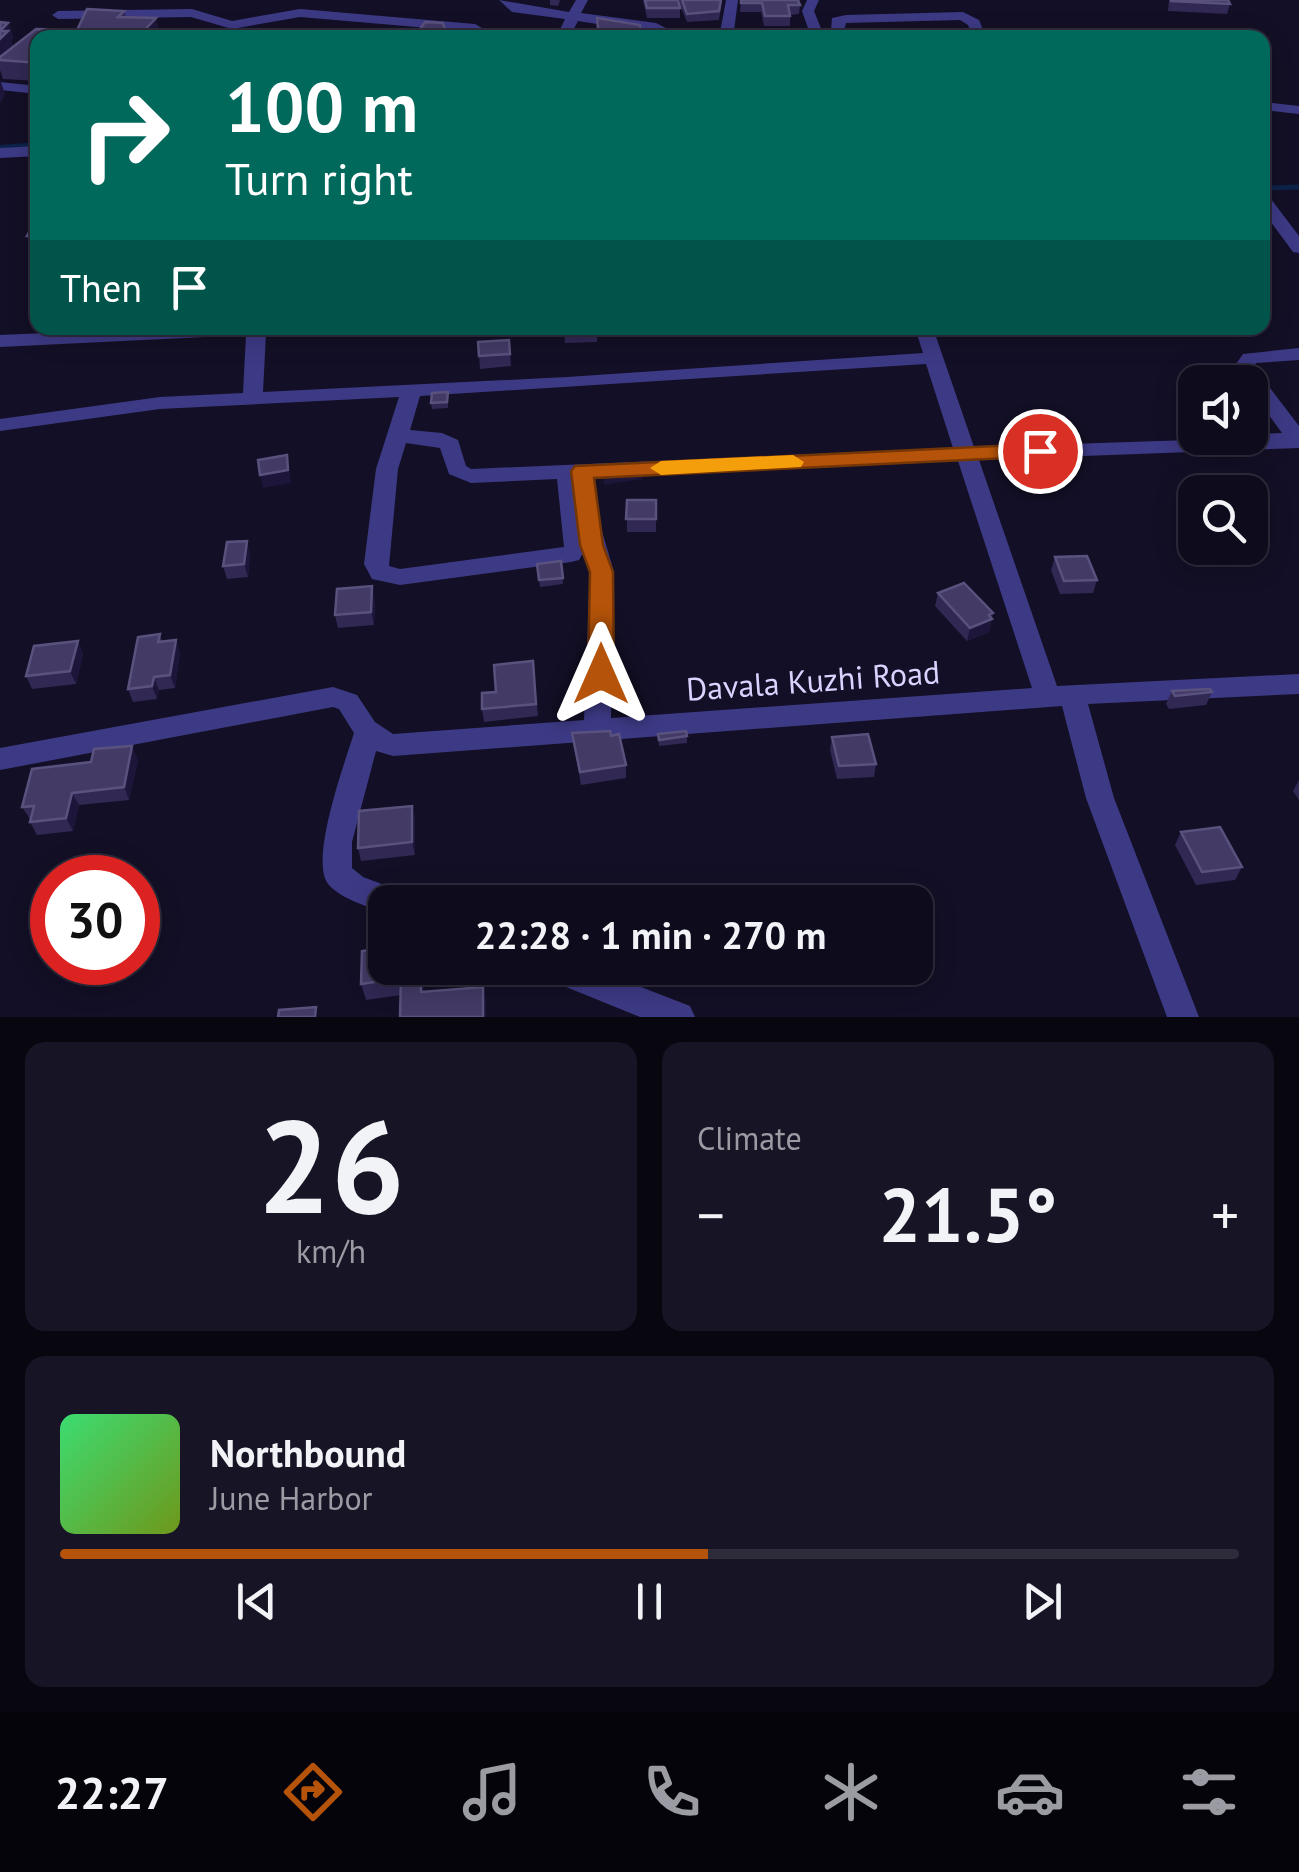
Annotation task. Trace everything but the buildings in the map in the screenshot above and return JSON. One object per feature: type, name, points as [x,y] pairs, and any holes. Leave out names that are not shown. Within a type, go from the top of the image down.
[{"type":"street","points":[[80,0],[53,21],[192,14],[232,24],[300,13],[576,16],[663,30]]},
{"type":"street","points":[[567,30],[582,0]]},
{"type":"street","points":[[813,0],[808,11],[815,30]]},
{"type":"street","points":[[885,0],[886,19]]},
{"type":"street","points":[[732,8],[731,19],[741,22],[742,30]]},
{"type":"street","points":[[836,30],[840,20],[963,16],[976,30]]},
{"type":"street","points":[[917,18],[921,30]]},
{"type":"street","points":[[0,86],[30,89]]},
{"type":"street","points":[[1270,107],[1299,110]]},
{"type":"street","points":[[0,153],[30,151]]},
{"type":"street","points":[[1270,209],[1299,248]]},
{"type":"street","points":[[0,341],[126,335]]},
{"type":"street","points":[[253,398],[256,335]]},
{"type":"street","points":[[926,335],[966,454],[1183,1017]]},
{"type":"street","points":[[1298,440],[1244,367],[1250,358],[1299,354]]},
{"type":"street","points":[[0,425],[160,404],[934,358]]},
{"type":"street","points":[[412,390],[387,469],[376,564],[380,572],[391,576],[571,554],[576,546],[575,472]]},
{"type":"street","points":[[397,436],[442,440],[450,446],[459,474],[1298,440]]},
{"type":"street","points":[[575,472],[602,572],[596,731]]},
{"type":"street","name":"Davala Kuzhi Road","points":[[367,732],[379,742],[393,745],[1060,696],[1299,684]]},
{"type":"street","points":[[0,759],[313,698],[333,697],[348,702],[367,732],[338,842],[337,874],[368,892]]},
{"type":"street","points":[[598,985],[679,1017]]},
{"type":"waterway","points":[[0,149],[30,147]]},
{"type":"waterway","points":[[1270,188],[1299,187]]},
{"type":"slow traffic","points":[[661,468],[793,462]]},
{"type":"route","points":[[601,674],[602,572],[592,545],[582,471],[1040,451]]}]
